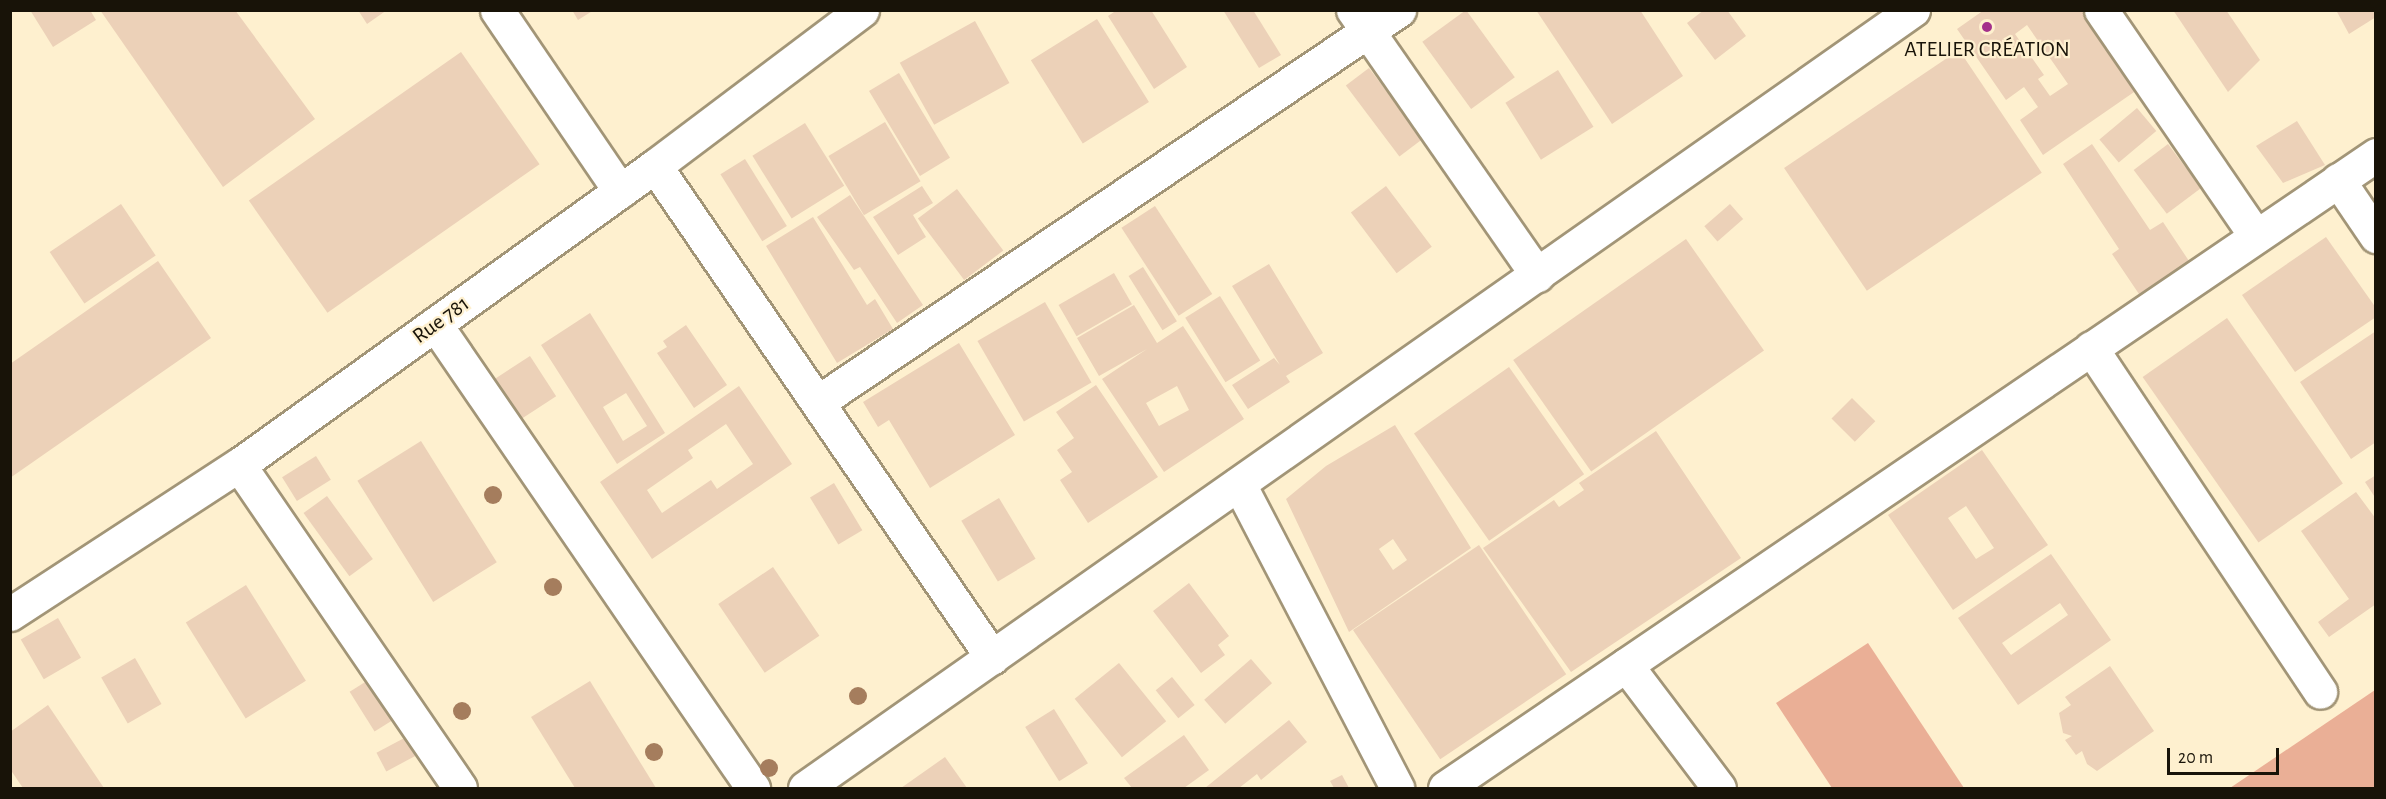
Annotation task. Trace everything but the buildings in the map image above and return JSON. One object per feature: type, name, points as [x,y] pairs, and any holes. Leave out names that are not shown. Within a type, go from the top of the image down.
[{"type":"street","points":[[497,10],[620,191]]},
{"type":"street","name":"Rue 781","points":[[10,614],[239,465],[655,166],[862,10]]},
{"type":"street","points":[[818,402],[1360,21],[1399,10]]},
{"type":"street","points":[[805,789],[1913,10]]},
{"type":"street","points":[[2101,10],[2256,236]]},
{"type":"street","points":[[1360,21],[1537,275]]},
{"type":"street","points":[[1445,789],[2376,154]]},
{"type":"street","points":[[655,166],[992,657]]},
{"type":"street","points":[[2338,180],[2376,236]]},
{"type":"street","points":[[435,324],[753,789]]},
{"type":"street","points":[[2091,348],[2320,692]]},
{"type":"street","points":[[239,465],[460,789]]},
{"type":"street","points":[[1239,484],[1397,789]]},
{"type":"street","points":[[1626,665],[1719,789]]},
{"type":"shaded area","points":[[1868,643],[1964,788],[1832,788],[1776,703]]},
{"type":"shaded area","points":[[2375,690],[2375,788],[2230,788]]},
{"type":"place","name":"ATELIER CRÉATION","points":[[1987,27]]}]
